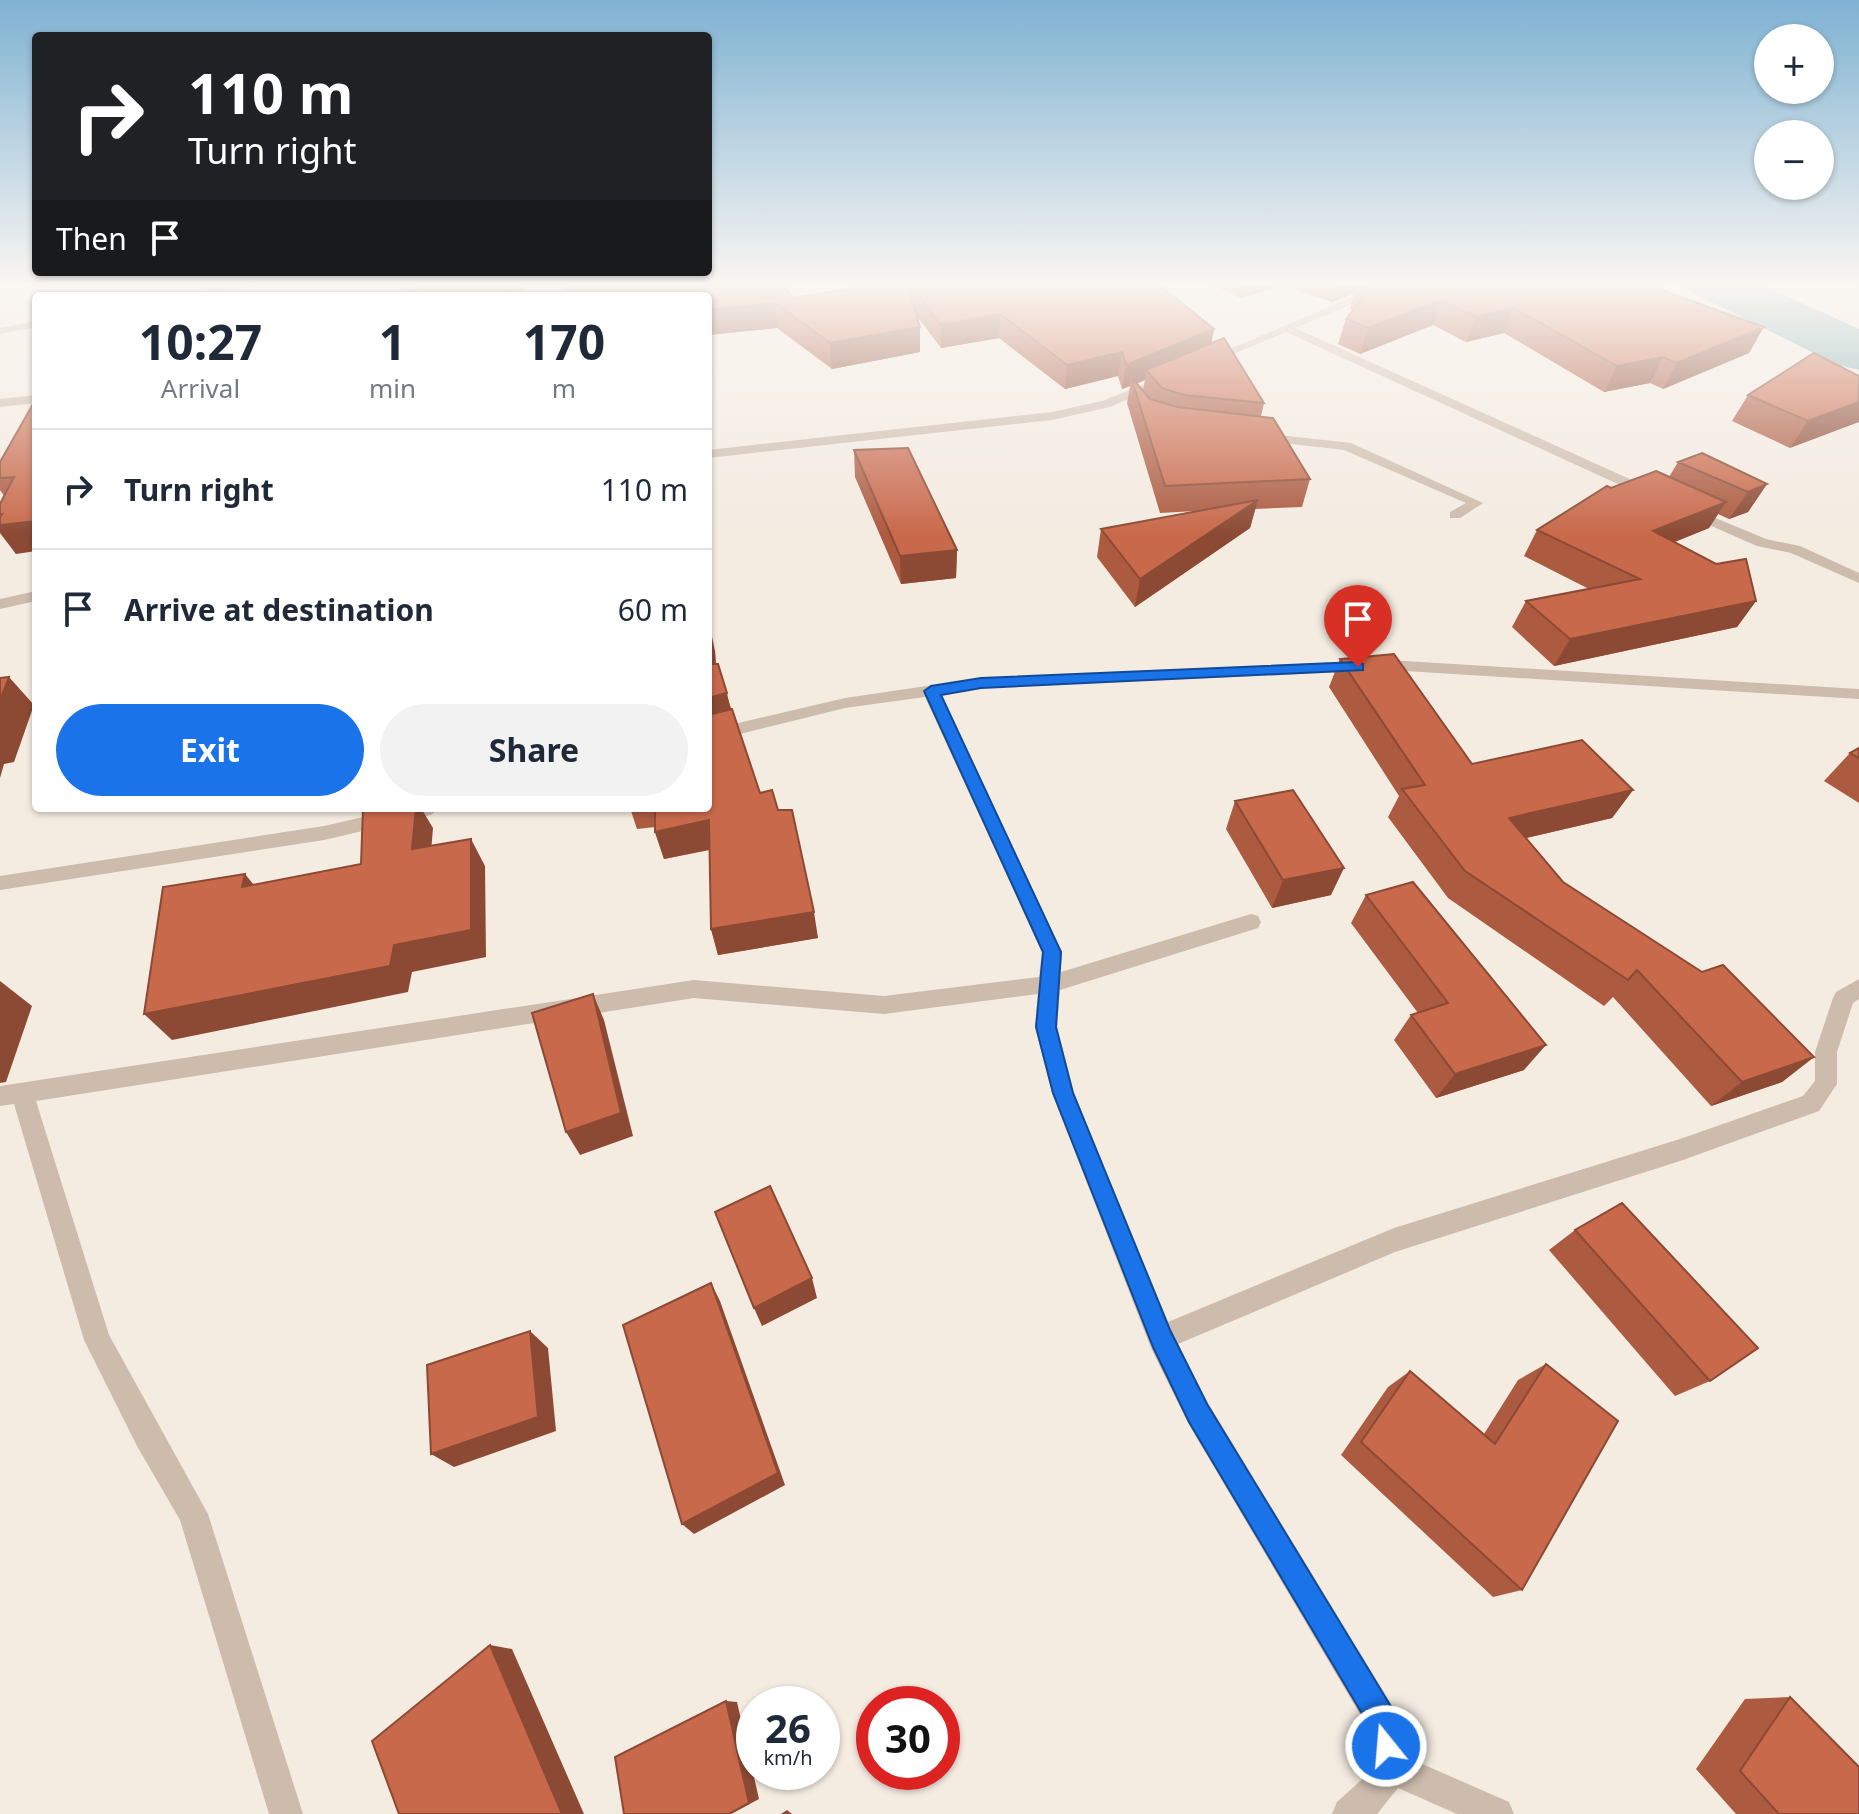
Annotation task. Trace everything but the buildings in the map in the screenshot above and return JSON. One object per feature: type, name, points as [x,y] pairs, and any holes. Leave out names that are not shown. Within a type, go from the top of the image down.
[{"type":"street","points":[[1369,366],[1661,498]]},
{"type":"street","points":[[712,454],[1052,416],[1134,398],[1187,370]]},
{"type":"street","points":[[0,403],[32,399]]},
{"type":"street","points":[[1239,435],[1347,446],[1476,503],[1455,515]]},
{"type":"street","points":[[1675,504],[1762,543],[1795,549],[1859,579]]},
{"type":"street","points":[[0,604],[32,597]]},
{"type":"street","points":[[712,735],[845,703],[981,683],[1389,665],[1859,694]]},
{"type":"street","points":[[931,691],[1052,952],[1046,1027],[1063,1093],[1161,1338],[1198,1413],[1384,1724],[1389,1767],[1380,1790],[1349,1814]]},
{"type":"street","points":[[0,883],[324,833],[414,812]]},
{"type":"street","points":[[286,1814],[193,1514],[97,1340],[11,1095],[694,989],[884,1005],[1050,984],[1251,922]]},
{"type":"street","points":[[1161,1338],[1394,1240],[1680,1150],[1811,1104],[1826,1084],[1826,1052],[1844,998],[1859,988]]},
{"type":"street","points":[[1389,1767],[1497,1814]]},
{"type":"route","points":[[1358,667],[981,683],[931,691],[997,826],[1052,952],[1046,1027],[1063,1093],[1161,1338],[1198,1413],[1384,1724],[1386,1746]]}]
